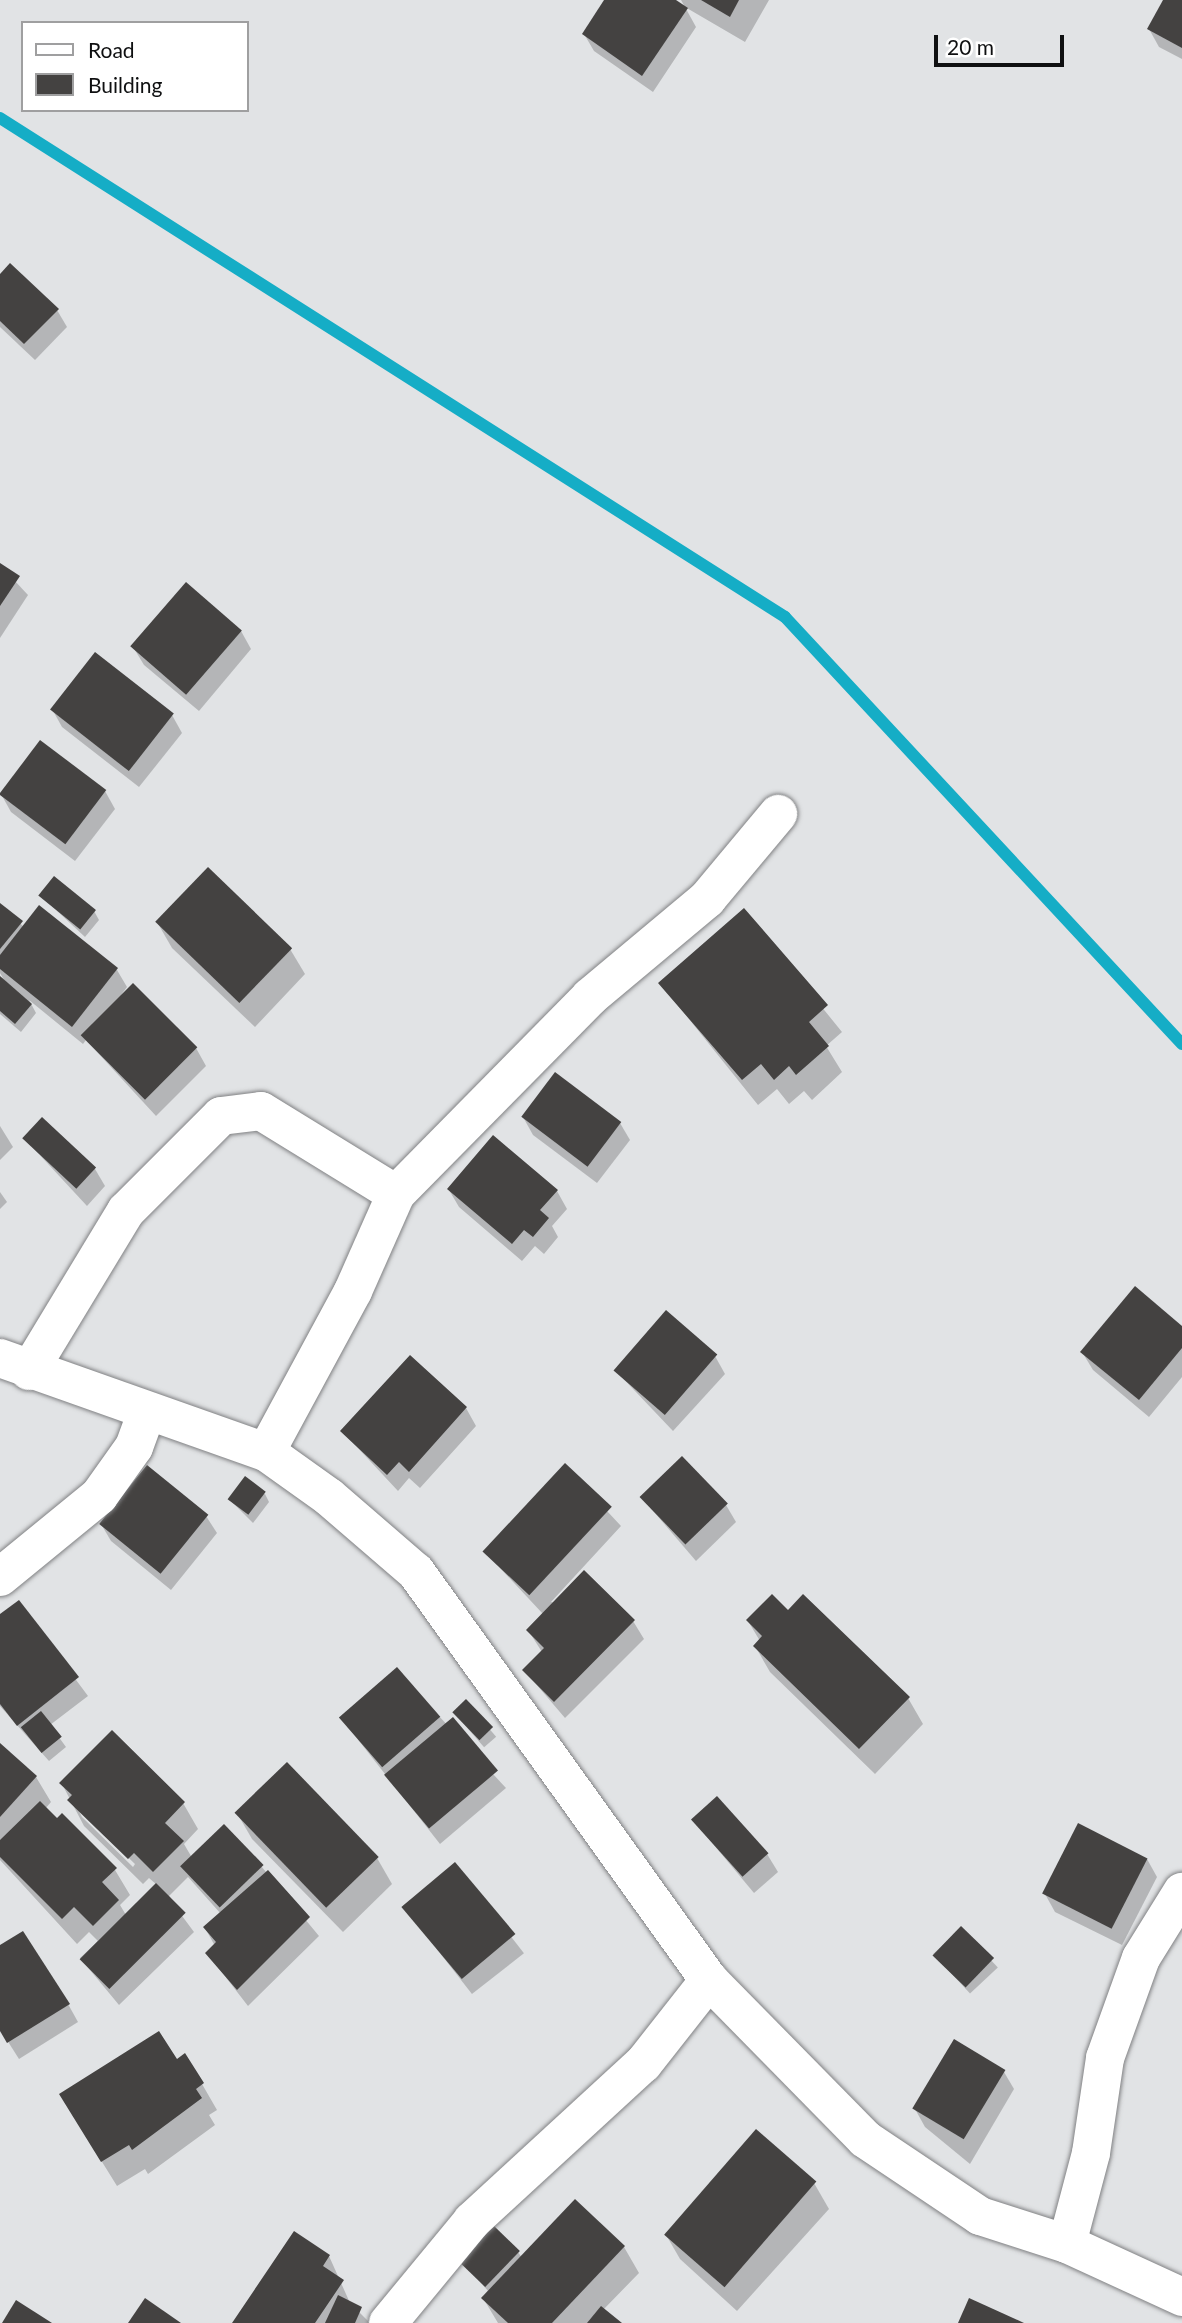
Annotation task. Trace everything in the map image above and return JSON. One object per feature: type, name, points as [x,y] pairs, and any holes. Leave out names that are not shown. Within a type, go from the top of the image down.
[{"type":"street","points":[[266,1452],[353,1291],[396,1194],[590,997],[707,899],[778,814]]},
{"type":"street","points":[[396,1194],[261,1111],[221,1116],[126,1212],[14,1364],[266,1452],[416,1572],[709,1980],[866,2139],[980,2216],[1067,2244],[1182,2297]]},
{"type":"street","points":[[0,1577],[99,1496],[134,1447],[147,1412]]},
{"type":"street","points":[[1067,2244],[1091,2153],[1105,2058],[1141,1958],[1182,1892]]},
{"type":"street","points":[[388,2323],[472,2221],[643,2064],[709,1980]]},
{"type":"building","points":[[604,0],[676,0],[688,8],[642,76],[582,34]]},
{"type":"building","points":[[701,0],[739,0],[730,17]]},
{"type":"building","points":[[1163,0],[1182,0],[1182,48],[1147,29]]},
{"type":"building","points":[[10,263],[59,309],[24,344],[0,321],[0,274]]},
{"type":"building","points":[[0,563],[20,576],[0,606]]},
{"type":"building","points":[[186,582],[242,631],[186,695],[130,646]]},
{"type":"building","points":[[95,652],[174,714],[129,771],[50,710]]},
{"type":"building","points":[[40,740],[106,790],[65,844],[0,795]]},
{"type":"building","points":[[208,867],[292,948],[239,1003],[155,922]]},
{"type":"building","points":[[54,876],[96,910],[80,929],[38,895]]},
{"type":"building","points":[[0,903],[23,921],[0,949]]},
{"type":"building","points":[[39,905],[118,968],[72,1027],[0,969],[0,955]]},
{"type":"building","points":[[744,908],[828,1005],[809,1022],[829,1046],[796,1075],[789,1066],[774,1080],[761,1064],[742,1080],[658,983]]},
{"type":"building","points":[[0,976],[32,1004],[15,1024],[0,1011]]},
{"type":"building","points":[[133,983],[197,1047],[145,1100],[81,1035]]},
{"type":"building","points":[[555,1072],[621,1122],[588,1167],[521,1117]]},
{"type":"building","points":[[42,1117],[96,1167],[76,1189],[22,1138]]},
{"type":"building","points":[[493,1135],[558,1190],[540,1210],[549,1218],[533,1237],[524,1230],[512,1244],[447,1189]]},
{"type":"building","points":[[1135,1286],[1182,1326],[1182,1348],[1139,1400],[1080,1352]]},
{"type":"building","points":[[666,1310],[717,1355],[665,1415],[614,1370]]},
{"type":"building","points":[[410,1355],[467,1407],[409,1472],[399,1462],[387,1475],[340,1431]]},
{"type":"building","points":[[682,1456],[728,1503],[685,1544],[640,1497]]},
{"type":"building","points":[[565,1463],[612,1507],[529,1595],[482,1551]]},
{"type":"building","points":[[147,1465],[208,1515],[161,1574],[99,1524]]},
{"type":"building","points":[[245,1476],[266,1492],[248,1515],[228,1499]]},
{"type":"building","points":[[584,1570],[635,1620],[554,1702],[522,1670],[544,1648],[526,1630]]},
{"type":"building","points":[[772,1594],[788,1610],[803,1594],[910,1697],[859,1749],[753,1646],[762,1636],[746,1620]]},
{"type":"building","points":[[19,1600],[79,1677],[17,1726],[0,1704],[0,1614]]},
{"type":"building","points":[[397,1667],[440,1717],[382,1767],[339,1718]]},
{"type":"building","points":[[466,1699],[493,1727],[479,1740],[452,1712]]},
{"type":"building","points":[[41,1711],[62,1737],[42,1753],[21,1727]]},
{"type":"building","points":[[453,1717],[498,1771],[429,1828],[384,1775]]},
{"type":"building","points":[[112,1730],[185,1802],[165,1823],[184,1841],[153,1872],[134,1853],[128,1859],[67,1800],[72,1795],[59,1783]]},
{"type":"building","points":[[0,1743],[37,1776],[0,1817]]},
{"type":"building","points":[[287,1762],[379,1857],[326,1908],[234,1813]]},
{"type":"building","points":[[717,1796],[769,1853],[743,1877],[691,1819]]},
{"type":"building","points":[[40,1801],[57,1818],[62,1813],[117,1868],[102,1882],[119,1900],[93,1926],[74,1907],[62,1919],[0,1857],[0,1840]]},
{"type":"building","points":[[1078,1823],[1147,1858],[1112,1929],[1042,1893]]},
{"type":"building","points":[[224,1824],[264,1865],[220,1907],[180,1866]]},
{"type":"building","points":[[455,1862],[515,1934],[462,1979],[401,1907]]},
{"type":"building","points":[[268,1870],[310,1917],[237,1990],[205,1953],[216,1942],[203,1927]]},
{"type":"building","points":[[156,1883],[186,1913],[109,1989],[80,1959]]},
{"type":"building","points":[[961,1926],[994,1958],[966,1987],[933,1955]]},
{"type":"building","points":[[23,1931],[70,2004],[7,2043],[0,2031],[0,1945]]},
{"type":"building","points":[[159,2031],[177,2059],[185,2053],[204,2083],[196,2089],[202,2098],[132,2150],[129,2145],[101,2162],[59,2094]]},
{"type":"building","points":[[954,2039],[1005,2070],[964,2139],[912,2108]]},
{"type":"building","points":[[756,2129],[816,2181],[725,2287],[664,2235]]},
{"type":"building","points":[[575,2199],[625,2246],[552,2323],[508,2323],[481,2298]]},
{"type":"building","points":[[494,2226],[520,2251],[485,2287],[459,2262]]},
{"type":"building","points":[[294,2231],[330,2255],[323,2266],[344,2280],[315,2323],[232,2323]]},
{"type":"building","points":[[338,2295],[362,2307],[355,2323],[325,2323]]},
{"type":"building","points":[[145,2298],[181,2323],[128,2323]]},
{"type":"building","points":[[969,2298],[1024,2323],[958,2323]]},
{"type":"building","points":[[16,2300],[52,2323],[2,2323]]},
{"type":"building","points":[[601,2306],[622,2323],[587,2323]]},
{"type":"waterway","points":[[0,118],[785,617],[1182,1044]]}]
